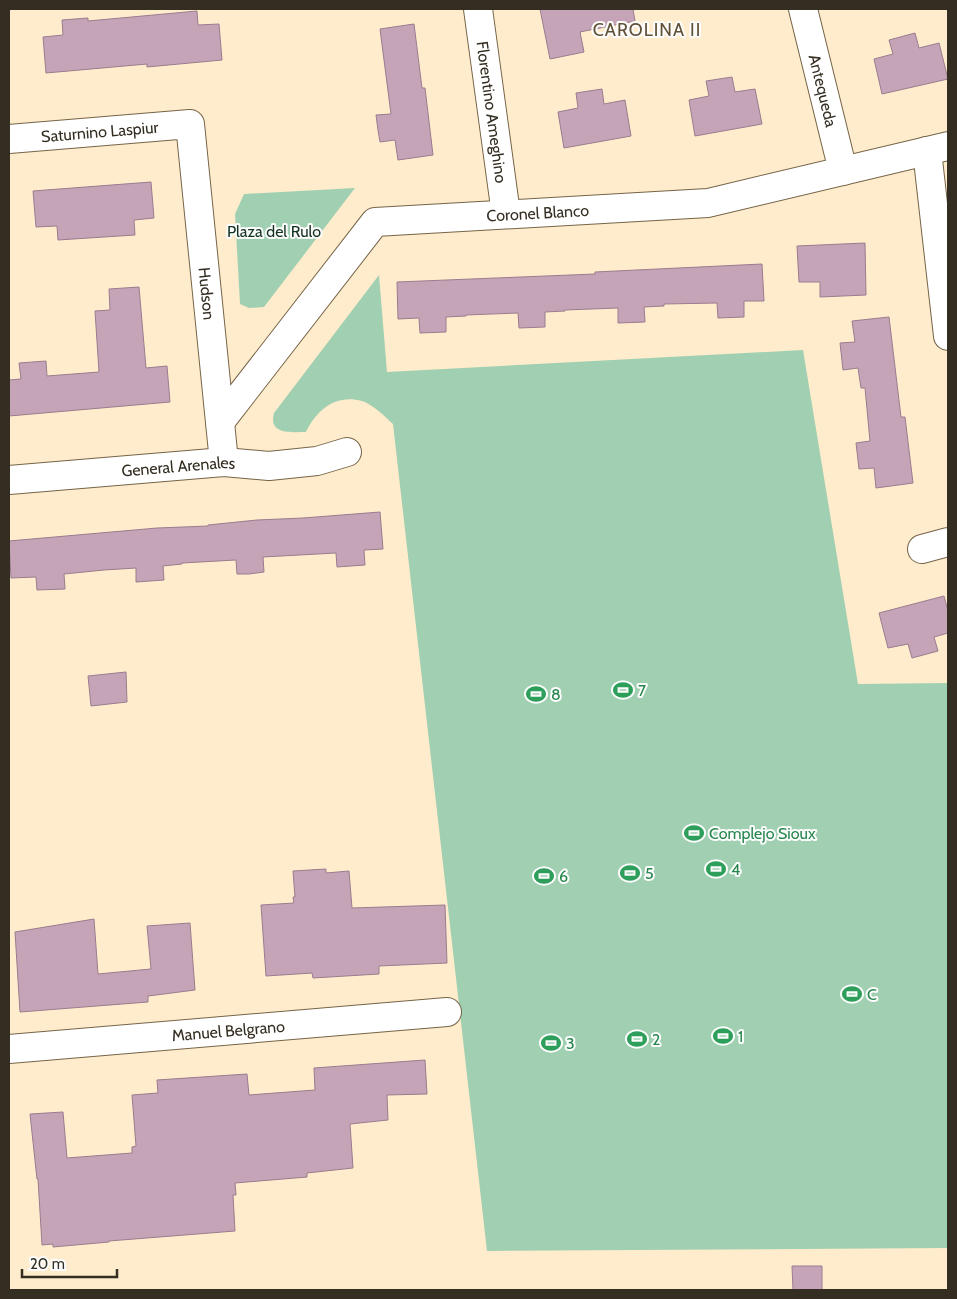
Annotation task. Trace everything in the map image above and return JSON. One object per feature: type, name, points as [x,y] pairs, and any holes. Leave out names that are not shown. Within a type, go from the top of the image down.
[{"type":"street","name":"Florentino Ameghino","points":[[478,9],[506,214]]},
{"type":"street","name":"Antequeda","points":[[803,9],[843,171]]},
{"type":"street","name":"Saturnino Laspiur","points":[[9,139],[190,124]]},
{"type":"street","name":"Hudson","points":[[190,124],[224,462]]},
{"type":"street","name":"Coronel Blanco","points":[[220,422],[375,222],[708,203],[938,149]]},
{"type":"street","points":[[938,149],[948,336]]},
{"type":"street","name":"General Arenales","points":[[9,480],[224,462],[270,466],[317,461],[347,452]]},
{"type":"street","points":[[922,549],[948,542]]},
{"type":"street","name":"Manuel Belgrano","points":[[9,1048],[447,1012]]},
{"type":"green space","name":"Plaza del Rulo","points":[[355,188],[264,307],[249,308],[240,304],[235,214],[244,194]]},
{"type":"green space","name":"Complejo Sioux","points":[[379,275],[387,372],[803,350],[858,684],[948,683],[948,1248],[487,1251],[393,424],[371,405],[352,399],[335,402],[321,411],[306,432],[282,431],[274,425],[273,420],[274,413]]},
{"type":"building","points":[[540,9],[633,9],[635,21],[580,32],[584,52],[550,59]]},
{"type":"building","points":[[197,11],[198,25],[219,24],[222,60],[147,67],[147,64],[46,73],[43,37],[63,35],[62,20],[88,18],[88,21]]},
{"type":"building","points":[[414,24],[422,88],[425,88],[433,155],[398,160],[395,140],[380,142],[378,130],[376,115],[391,114],[380,29]]},
{"type":"building","points":[[915,33],[919,48],[939,43],[948,79],[882,94],[874,59],[893,54],[889,40]]},
{"type":"building","points":[[732,77],[735,92],[755,89],[762,124],[695,136],[689,100],[709,96],[706,81]]},
{"type":"building","points":[[602,89],[604,104],[625,100],[631,136],[564,148],[558,112],[578,108],[576,93]]},
{"type":"building","points":[[151,182],[154,218],[134,220],[135,235],[58,240],[57,226],[36,227],[33,191]]},
{"type":"building","points":[[865,243],[866,295],[820,297],[820,282],[799,282],[797,246]]},
{"type":"building","points":[[762,264],[764,301],[744,301],[744,317],[718,318],[717,303],[664,304],[664,306],[644,307],[645,322],[618,323],[618,308],[545,312],[545,327],[519,328],[518,313],[446,317],[446,332],[420,333],[419,318],[398,319],[397,282],[595,274],[595,272]]},
{"type":"building","points":[[139,287],[146,368],[167,366],[170,402],[9,416],[9,380],[21,379],[19,363],[46,361],[47,376],[99,372],[95,311],[110,310],[109,289]]},
{"type":"building","points":[[889,317],[901,417],[905,417],[913,483],[876,488],[874,468],[859,469],[856,443],[870,441],[865,388],[861,388],[858,368],[843,370],[840,343],[855,342],[852,321]]},
{"type":"building","points":[[380,512],[383,549],[364,550],[365,565],[337,567],[336,553],[263,557],[264,572],[249,574],[237,574],[236,560],[163,566],[164,580],[136,582],[136,568],[64,574],[65,589],[37,590],[36,577],[11,578],[9,541],[157,528],[208,526],[257,520]]},
{"type":"building","points":[[944,596],[948,611],[948,633],[934,637],[938,651],[912,658],[908,644],[888,648],[879,613]]},
{"type":"building","points":[[126,672],[127,702],[91,706],[88,676]]},
{"type":"building","points":[[326,869],[326,873],[349,871],[352,908],[445,905],[447,963],[379,966],[379,974],[313,978],[312,973],[266,976],[261,905],[294,903],[293,871]]},
{"type":"building","points":[[94,919],[98,974],[151,969],[147,926],[190,923],[195,990],[148,996],[148,1002],[20,1012],[15,932]]},
{"type":"building","points":[[425,1060],[427,1094],[387,1095],[388,1120],[350,1124],[353,1168],[307,1173],[307,1177],[235,1183],[236,1195],[233,1195],[235,1231],[53,1247],[53,1244],[42,1245],[38,1179],[30,1114],[63,1112],[67,1158],[132,1153],[132,1147],[136,1146],[132,1095],[158,1093],[157,1080],[247,1074],[249,1095],[315,1090],[314,1068]]},
{"type":"building","points":[[792,1266],[822,1266],[822,1290],[793,1290]]},
{"type":"place","name":"7","points":[[623,690]]},
{"type":"place","name":"8","points":[[536,694]]},
{"type":"place","name":"Complejo Sioux","points":[[694,833]]},
{"type":"place","name":"4","points":[[716,869]]},
{"type":"place","name":"5","points":[[630,873]]},
{"type":"place","name":"6","points":[[544,876]]},
{"type":"place","name":"C","points":[[852,994]]},
{"type":"place","name":"1","points":[[723,1036]]},
{"type":"place","name":"2","points":[[637,1039]]},
{"type":"place","name":"3","points":[[551,1043]]},
{"type":"district","name":"CAROLINA II","points":[[647,30]]}]
